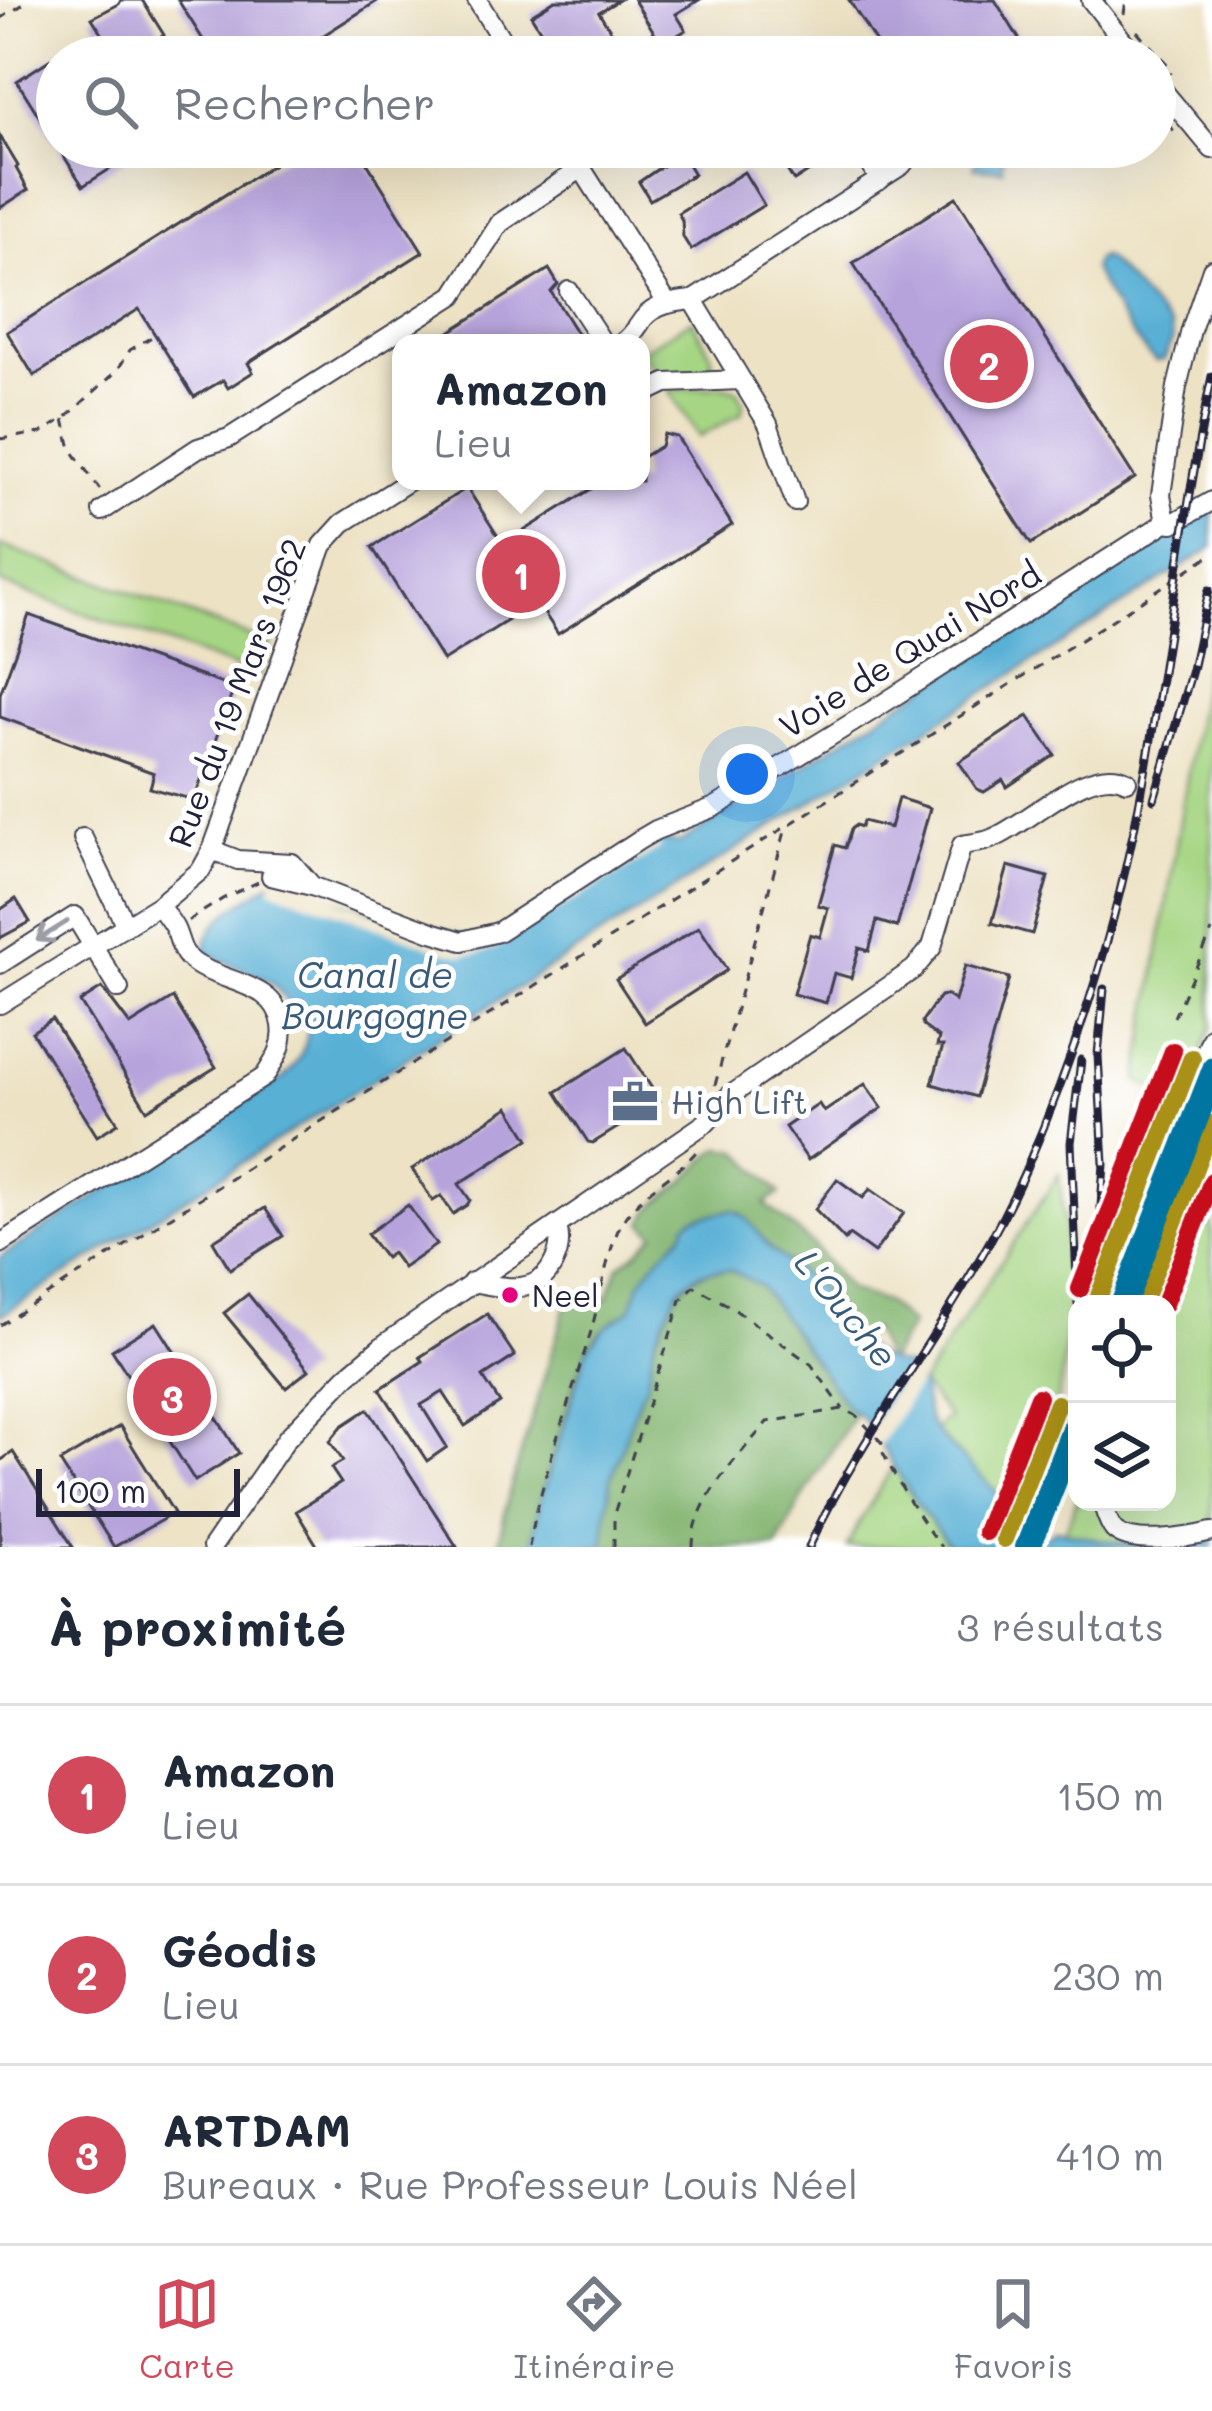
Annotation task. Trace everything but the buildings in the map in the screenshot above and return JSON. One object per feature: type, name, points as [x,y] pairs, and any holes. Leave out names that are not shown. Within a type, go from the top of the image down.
[{"type":"street","points":[[477,0],[499,36]]},
{"type":"street","points":[[1099,4],[1121,36]]},
{"type":"street","points":[[1176,97],[1212,149]]},
{"type":"street","points":[[393,334],[454,295],[500,223],[582,168],[667,303]]},
{"type":"street","points":[[873,168],[880,180]]},
{"type":"street","points":[[634,334],[647,313],[667,303],[693,300],[896,168]]},
{"type":"street","points":[[1166,522],[1161,495],[1173,408],[1191,330],[1212,269]]},
{"type":"street","points":[[569,291],[597,334]]},
{"type":"street","points":[[693,300],[768,424],[795,502]]},
{"type":"street","points":[[103,511],[198,448],[229,438],[392,334]]},
{"type":"street","points":[[650,391],[666,383],[742,380]]},
{"type":"street","name":"Rue du 19 Mars 1962","points":[[0,1004],[159,905],[201,870],[323,545],[343,523],[395,490]]},
{"type":"street","name":"Voie de Quai Nord","points":[[271,876],[312,886],[462,941],[498,932],[639,839],[715,807],[1166,522],[1173,523],[1212,501]]},
{"type":"street","points":[[212,1547],[268,1462],[307,1415],[386,1343],[707,1123],[728,1097],[914,969],[932,947],[962,845],[992,839],[1100,778],[1115,774],[1127,781]]},
{"type":"street","points":[[83,838],[126,926]]},
{"type":"street","name":"Voie de Quai Nord","points":[[212,850],[238,860],[292,863],[312,886]]},
{"type":"street","points":[[0,1244],[264,1077],[278,1057],[284,1036],[280,1013],[269,998],[195,964],[181,950],[159,905]]},
{"type":"street","points":[[0,964],[75,916],[119,989]]},
{"type":"street","points":[[1140,1216],[1212,1036]]},
{"type":"street","points":[[1168,1295],[1212,1176]]},
{"type":"street","points":[[472,1282],[508,1288],[530,1286],[545,1277],[561,1240],[557,1226]]},
{"type":"street","points":[[1106,1511],[1114,1531],[1126,1540],[1155,1543],[1212,1532]]},
{"type":"path","points":[[0,19],[30,0]]},
{"type":"path","points":[[1126,0],[1127,21]]},
{"type":"path","points":[[1132,27],[1144,36]]},
{"type":"path","points":[[0,439],[41,433],[64,419],[117,371],[130,350],[155,335]]},
{"type":"path","points":[[64,419],[71,449],[100,490]]},
{"type":"path","points":[[0,1325],[1212,554]]},
{"type":"path","points":[[716,1082],[786,827]]},
{"type":"path","points":[[175,930],[224,898],[271,876]]},
{"type":"path","points":[[1174,1017],[1212,931]]},
{"type":"path","points":[[529,1547],[538,1500],[620,1226],[634,1206],[697,1152],[707,1123]]},
{"type":"path","points":[[614,1547],[614,1514],[681,1300],[694,1286],[811,1364],[843,1409],[882,1443],[899,1486],[941,1547]]},
{"type":"path","points":[[693,1547],[693,1530],[715,1487],[767,1422],[843,1409]]},
{"type":"green space","points":[[692,320],[712,356],[712,370],[659,377],[650,364],[650,346]]},
{"type":"green space","points":[[722,386],[737,390],[741,414],[699,437],[669,391]]},
{"type":"green space","points":[[0,545],[271,644],[259,676],[0,583]]},
{"type":"green space","points":[[1212,623],[1212,1026],[1177,1102],[1138,1080]]},
{"type":"green space","points":[[1212,1125],[1212,1536],[1138,1543],[1065,1532],[1073,1511],[1176,1511],[1176,1295],[1151,1295]]},
{"type":"green space","points":[[720,1148],[739,1151],[780,1193],[765,1204],[812,1244],[849,1290],[885,1302],[911,1325],[887,1363],[872,1329],[860,1342],[825,1294],[771,1249],[740,1212],[687,1223],[640,1284],[630,1311],[597,1335],[578,1374],[540,1502],[532,1547],[498,1547],[509,1493],[565,1309],[576,1291],[607,1299],[619,1266],[655,1234],[643,1223],[651,1210]]},
{"type":"green space","points":[[1059,1174],[1069,1280],[1066,1344],[1048,1449],[1029,1503],[1017,1517],[934,1429],[949,1418],[921,1384]]},
{"type":"green space","points":[[714,1270],[730,1270],[760,1285],[855,1413],[777,1547],[603,1547],[611,1479],[647,1378],[660,1323],[681,1289]]},
{"type":"green space","points":[[894,1465],[919,1507],[950,1547],[847,1547]]},
{"type":"water","points":[[1101,257],[1170,326],[1173,338],[1164,360],[1155,361],[1113,305],[1092,269]]},
{"type":"water","name":"Canal de Bourgogne","points":[[1212,506],[1212,548],[0,1316],[0,1257],[282,1079],[298,1060],[309,1021],[295,1021],[270,983],[206,952],[219,921],[270,883],[494,944],[659,841],[680,843]]},
{"type":"water","points":[[732,1210],[823,1293],[867,1348],[906,1366],[921,1384],[934,1429],[1004,1500],[1018,1523],[1045,1537],[1057,1529],[1134,1543],[1212,1536],[1212,1547],[950,1547],[919,1507],[881,1441],[848,1408],[760,1286],[731,1270],[714,1270],[698,1274],[679,1288],[655,1339],[646,1386],[611,1479],[603,1547],[532,1547],[540,1502],[588,1348],[605,1327],[630,1310],[653,1264],[687,1223]]},
{"type":"pier","points":[[653,837],[661,848],[496,948],[476,954],[442,951],[270,889],[274,878],[463,944]]},
{"type":"pier","points":[[911,1363],[923,1377],[877,1450],[867,1433]]},
{"type":"railway","points":[[809,1547],[860,1451],[1002,1218],[1077,1036],[1106,944],[1139,805],[1212,376]]},
{"type":"railway","points":[[1154,799],[1192,670],[1209,590]]},
{"type":"railway","points":[[1095,1295],[1104,1164],[1098,1055],[1104,989]]},
{"type":"railway","points":[[1078,1295],[1071,1143],[1081,1060]]},
{"type":"transit line","points":[[1080,1289],[1173,1051]]},
{"type":"transit line","points":[[1099,1295],[1192,1058]]},
{"type":"transit line","points":[[1123,1295],[1212,1066]]},
{"type":"transit line","points":[[1131,1295],[1212,1087]]},
{"type":"transit line","points":[[1146,1295],[1212,1124]]},
{"type":"transit line","points":[[1168,1295],[1212,1181]]},
{"type":"transit line","points":[[985,1532],[1038,1397]]},
{"type":"transit line","points":[[1004,1539],[1057,1404]]},
{"type":"transit line","points":[[1024,1547],[1068,1435]]},
{"type":"transit line","points":[[1032,1547],[1068,1456]]},
{"type":"place","name":"Géodis","points":[[989,364]]},
{"type":"place","name":"Amazon","points":[[521,574]]},
{"type":"place","name":"High Lift","points":[[635,1102]]},
{"type":"place","name":"Neel","points":[[510,1295]]},
{"type":"place","name":"ARTDAM","points":[[172,1397]]},
{"type":"water label","name":"L'Ouche","points":[[846,1309]]}]
